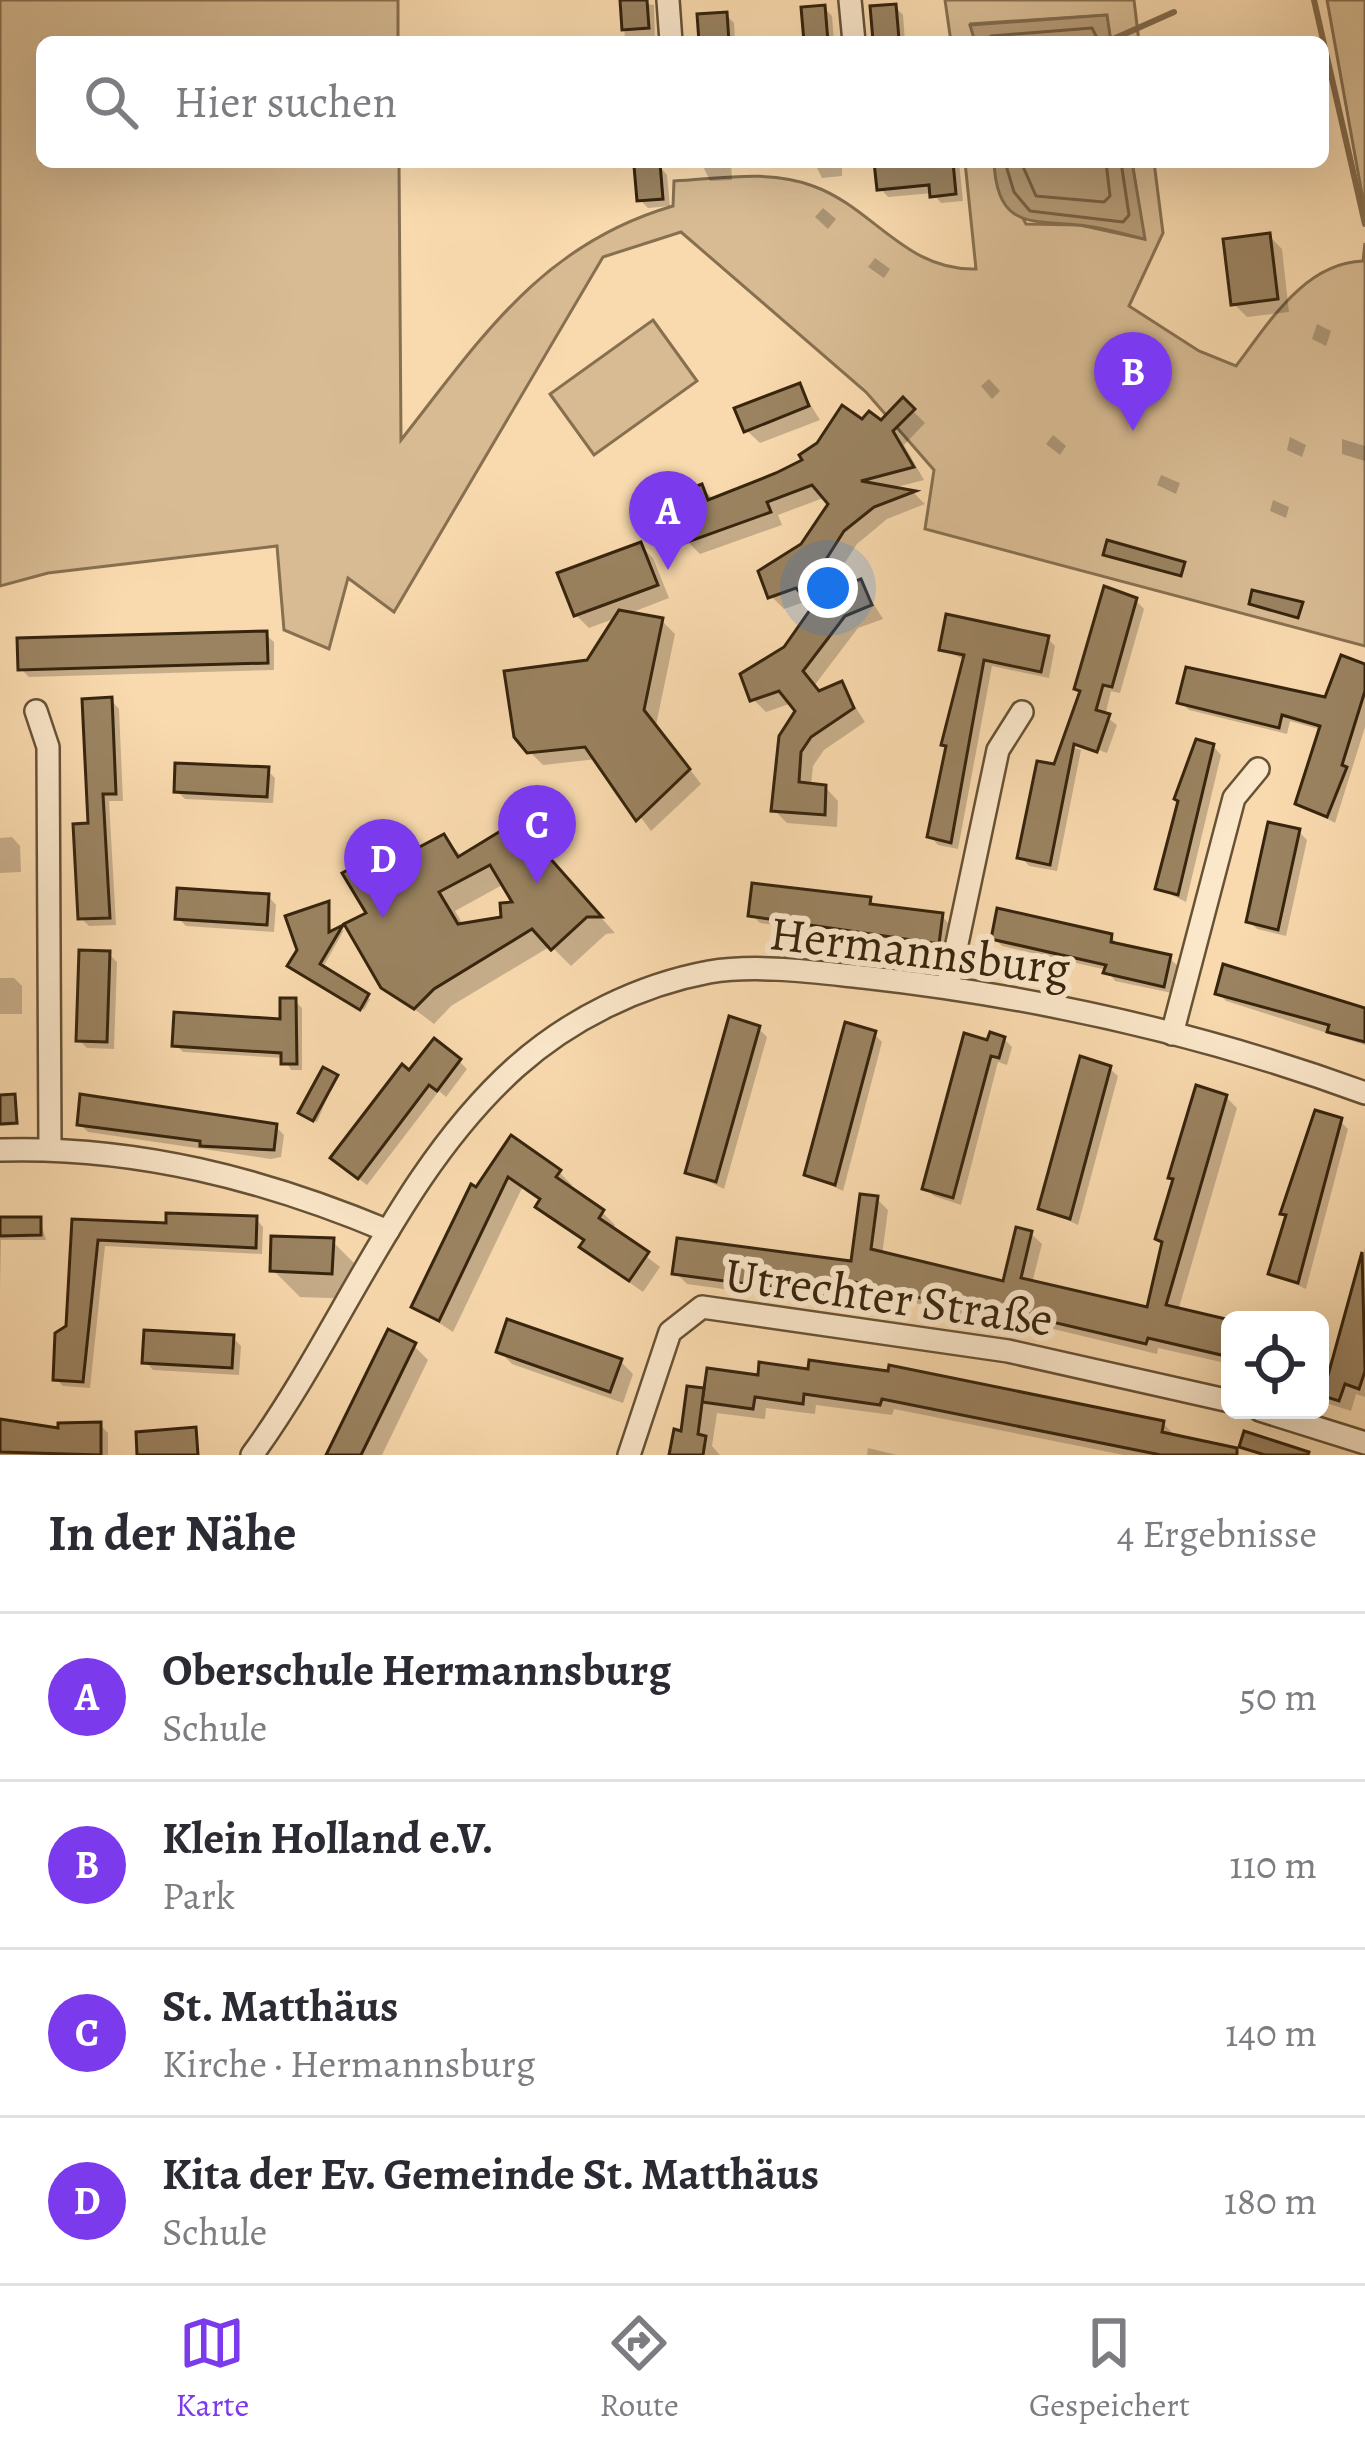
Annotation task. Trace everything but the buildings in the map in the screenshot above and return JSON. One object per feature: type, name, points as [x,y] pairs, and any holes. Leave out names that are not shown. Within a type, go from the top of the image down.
[{"type":"street","points":[[668,0],[670,36]]},
{"type":"street","points":[[850,0],[853,36]]},
{"type":"street","points":[[36,711],[48,747],[50,1149]]},
{"type":"street","points":[[948,986],[998,750],[1022,712]]},
{"type":"street","points":[[1172,1034],[1234,798],[1258,769]]},
{"type":"street","name":"Hermannsburg","points":[[252,1455],[388,1231],[451,1143],[516,1067],[612,1003],[714,971],[804,973],[948,986],[1172,1034],[1365,1093]]},
{"type":"street","points":[[0,1150],[50,1149],[259,1181],[388,1231]]},
{"type":"street","name":"Utrechter Straße","points":[[628,1455],[670,1332],[702,1307],[1008,1351],[1221,1399]]},
{"type":"street","points":[[1289,1419],[1365,1443]]},
{"type":"shaded area","points":[[0,0],[398,0],[398,36],[36,36],[36,168],[399,168],[401,440],[518,299],[587,244],[673,206],[674,181],[744,176],[796,181],[835,196],[929,260],[976,269],[966,168],[997,168],[1026,224],[1080,225],[1144,239],[1133,168],[1155,168],[1163,233],[1129,306],[1199,351],[1236,366],[1290,298],[1323,272],[1363,261],[1365,243],[1365,646],[925,529],[934,470],[866,392],[681,232],[603,257],[394,612],[348,578],[329,649],[284,630],[277,546],[48,573],[0,586]]},
{"type":"shaded area","points":[[945,0],[1134,0],[1138,36],[1110,36],[1106,15],[971,24],[974,36],[950,36]]},
{"type":"shaded area","points":[[1327,0],[1365,0],[1365,211]]},
{"type":"shaded area","points":[[653,320],[697,381],[594,455],[550,394]]},
{"type":"water","points":[[1107,15],[1110,36],[973,36],[970,25]]},
{"type":"water","points":[[995,168],[1133,168],[1145,239],[1020,217],[1002,199]]},
{"type":"waterway","points":[[1314,0],[1322,36]]},
{"type":"waterway","points":[[1120,36],[1174,12]]},
{"type":"waterway","points":[[1329,66],[1365,224]]},
{"type":"place","name":"Klein Holland e.V.","points":[[1133,431]]},
{"type":"place","name":"Oberschule Hermannsburg","points":[[668,570]]},
{"type":"place","name":"St. Matthäus","points":[[537,884]]},
{"type":"place","name":"Kita der Ev. Gemeinde St. Matthäus","points":[[383,918]]}]
